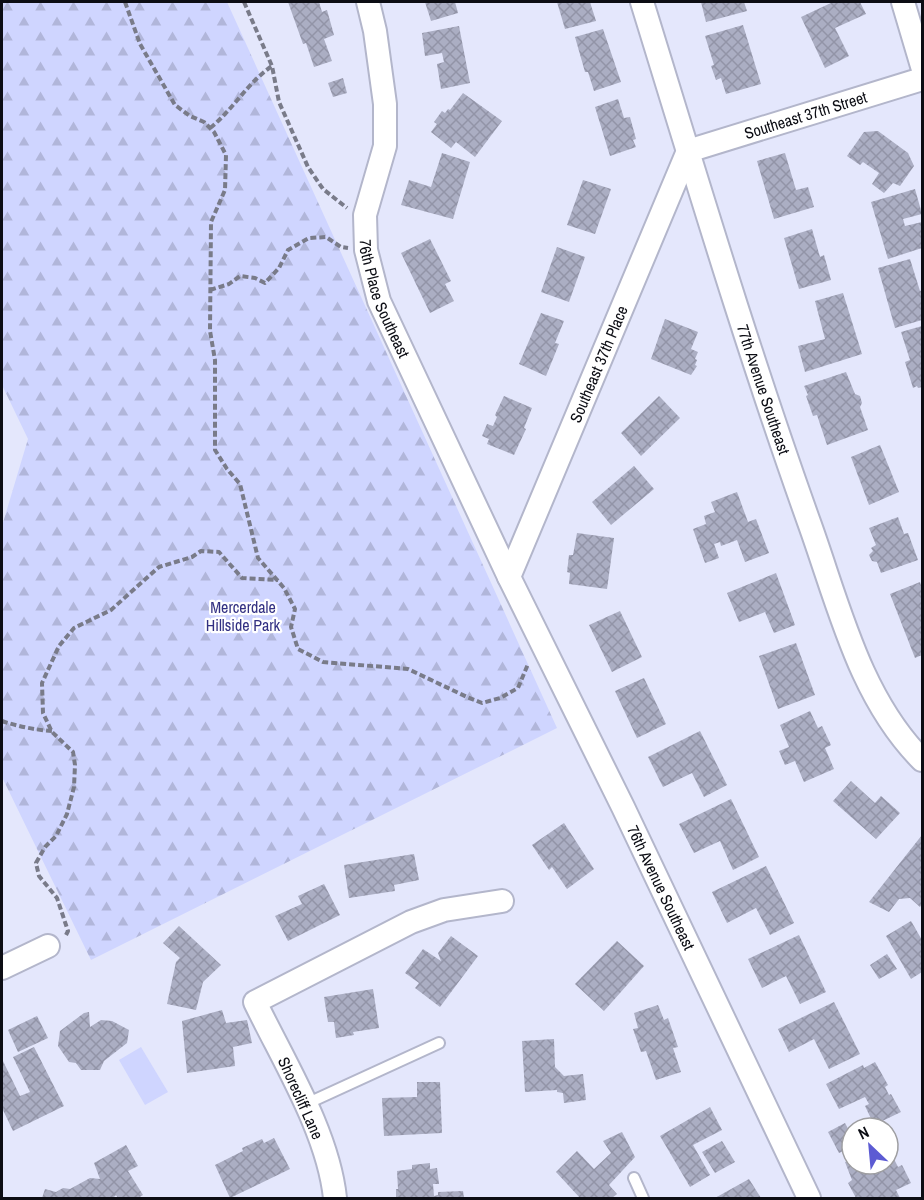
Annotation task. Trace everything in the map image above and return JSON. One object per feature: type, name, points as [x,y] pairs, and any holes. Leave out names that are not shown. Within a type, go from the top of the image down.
[{"type":"street","name":"76th Place Southeast","points":[[368,2],[386,104],[385,146],[364,214],[366,250],[379,302],[509,578]]},
{"type":"street","name":"77th Avenue Southeast","points":[[642,2],[778,434],[865,678],[890,722],[922,760]]},
{"type":"street","points":[[903,2],[922,66]]},
{"type":"street","name":"Southeast 37th Street","points":[[688,151],[922,79]]},
{"type":"street","name":"Southeast 37th Place","points":[[509,578],[688,151]]},
{"type":"street","name":"76th Avenue Southeast","points":[[509,578],[623,807],[808,1198]]},
{"type":"street","name":"Shorecliff Lane","points":[[335,1198],[332,1174],[314,1122],[255,1002],[411,921],[444,910],[502,901]]},
{"type":"street","points":[[2,968],[48,946]]},
{"type":"lane","points":[[305,1105],[439,1043]]},
{"type":"lane","points":[[634,1178],[643,1198]]},
{"type":"path","points":[[125,2],[140,44],[175,105],[210,128],[226,155],[225,190],[211,222],[210,331],[215,360],[215,450],[240,484],[258,558],[278,580],[295,609],[291,627],[298,649],[323,662],[408,669],[483,703],[500,698],[518,688],[531,658],[543,646]]},
{"type":"path","points":[[244,2],[272,66],[279,102],[308,167],[323,189],[344,206],[364,214]]},
{"type":"path","points":[[210,128],[229,112],[250,85],[272,66]]},
{"type":"path","points":[[210,290],[229,284],[240,276],[255,278],[265,283],[279,268],[288,250],[309,238],[326,237],[341,247],[352,248]]},
{"type":"path","points":[[62,911],[57,898],[39,876],[36,863],[56,836],[67,814],[74,787],[73,752],[52,732],[43,713],[42,683],[59,646],[74,628],[111,610],[159,567],[192,557],[201,551],[219,552],[242,578],[278,580]]},
{"type":"path","points":[[2,721],[52,732]]},
{"type":"green space","name":"Mercerdale Hillside Park","points":[[2,2],[227,2],[557,728],[91,960],[2,777],[2,526],[28,439],[2,385]]},
{"type":"green space","points":[[141,1047],[168,1092],[145,1105],[119,1060]]},
{"type":"building","points":[[288,2],[319,2],[322,12],[327,10],[334,35],[324,39],[332,61],[314,67]]},
{"type":"building","points":[[425,2],[455,2],[458,13],[431,21]]},
{"type":"building","points":[[557,2],[590,2],[596,21],[565,29]]},
{"type":"building","points":[[701,2],[744,2],[747,11],[706,22]]},
{"type":"building","points":[[833,2],[860,2],[866,14],[835,28],[849,56],[825,68],[801,17]]},
{"type":"building","points":[[743,25],[761,84],[726,94],[721,78],[716,80],[705,36]]},
{"type":"building","points":[[459,26],[470,83],[441,89],[437,64],[444,62],[442,53],[425,56],[422,33]]},
{"type":"building","points":[[603,29],[621,82],[594,91],[588,72],[585,72],[575,37]]},
{"type":"building","points":[[343,78],[347,93],[333,97],[328,83]]},
{"type":"building","points":[[463,93],[502,121],[475,157],[456,142],[451,148],[431,132],[437,124],[434,122],[442,111],[445,113],[448,109],[450,110]]},
{"type":"building","points":[[618,99],[624,118],[630,117],[636,147],[610,156],[595,107]]},
{"type":"building","points":[[878,131],[908,153],[914,166],[900,186],[893,183],[884,193],[872,184],[879,173],[863,162],[860,165],[847,156],[864,132]]},
{"type":"building","points":[[442,153],[470,162],[453,219],[401,205],[409,180],[431,187]]},
{"type":"building","points":[[785,153],[796,190],[808,187],[814,207],[774,219],[757,161]]},
{"type":"building","points":[[583,180],[611,189],[595,234],[567,225]]},
{"type":"building","points":[[915,189],[922,214],[903,219],[905,226],[922,222],[922,248],[888,259],[871,202]]},
{"type":"building","points":[[812,229],[820,257],[824,255],[831,280],[799,289],[784,238]]},
{"type":"building","points":[[430,239],[451,281],[445,284],[454,301],[430,313],[401,253]]},
{"type":"building","points":[[557,247],[585,257],[569,302],[541,292]]},
{"type":"building","points":[[910,259],[920,291],[922,290],[922,320],[895,328],[878,268]]},
{"type":"building","points":[[843,293],[862,354],[805,372],[798,346],[825,339],[815,301]]},
{"type":"building","points":[[541,313],[564,321],[555,343],[559,344],[546,376],[519,364]]},
{"type":"building","points":[[665,319],[698,332],[691,349],[698,352],[695,359],[697,366],[691,375],[651,359]]},
{"type":"building","points":[[922,326],[922,387],[913,388],[905,362],[910,360],[901,332]]},
{"type":"building","points":[[846,372],[855,394],[860,396],[862,403],[860,407],[868,430],[827,445],[817,415],[813,416],[804,386]]},
{"type":"building","points":[[504,396],[532,408],[524,428],[526,429],[514,455],[487,444],[489,439],[482,436],[487,424],[493,426],[497,417],[495,415]]},
{"type":"building","points":[[659,396],[680,418],[641,456],[621,433]]},
{"type":"building","points":[[880,445],[899,492],[869,505],[851,457]]},
{"type":"building","points":[[634,466],[654,489],[611,525],[592,502]]},
{"type":"building","points":[[737,492],[748,522],[756,519],[769,553],[745,562],[737,540],[721,546],[720,542],[714,544],[719,558],[705,563],[693,529],[706,524],[704,516],[715,512],[711,502]]},
{"type":"building","points":[[898,517],[904,534],[908,533],[918,560],[881,573],[877,562],[872,561],[869,555],[873,551],[871,548],[876,545],[869,528]]},
{"type":"building","points":[[577,533],[614,538],[607,589],[569,584],[570,573],[567,572],[569,555],[573,555]]},
{"type":"building","points":[[776,573],[795,625],[774,633],[765,612],[739,622],[727,593]]},
{"type":"building","points":[[920,582],[922,589],[922,655],[915,658],[890,594]]},
{"type":"building","points":[[620,611],[642,657],[612,672],[589,625]]},
{"type":"building","points":[[796,643],[815,695],[778,709],[759,656]]},
{"type":"building","points":[[644,678],[666,724],[637,738],[615,691]]},
{"type":"building","points":[[810,711],[818,728],[822,726],[831,745],[825,748],[834,769],[804,782],[795,761],[785,765],[779,751],[789,747],[780,725]]},
{"type":"building","points":[[700,731],[727,785],[704,797],[692,773],[663,787],[648,757]]},
{"type":"building","points":[[851,781],[875,803],[881,796],[900,813],[876,839],[833,801]]},
{"type":"building","points":[[731,799],[759,857],[733,870],[720,841],[694,853],[679,824]]},
{"type":"building","points":[[564,823],[594,869],[567,889],[552,867],[549,870],[532,845]]},
{"type":"building","points":[[922,835],[922,904],[920,907],[910,898],[899,899],[889,912],[869,902]]},
{"type":"building","points":[[414,854],[419,880],[394,885],[395,891],[349,898],[344,865]]},
{"type":"building","points":[[766,866],[794,923],[770,935],[756,908],[727,923],[712,892]]},
{"type":"building","points":[[324,884],[340,915],[288,941],[275,916],[302,904],[298,896]]},
{"type":"building","points":[[911,921],[922,940],[922,972],[911,979],[886,936]]},
{"type":"building","points":[[179,926],[221,965],[203,982],[196,1010],[167,1004],[176,962],[180,958],[163,943]]},
{"type":"building","points":[[799,935],[826,992],[800,1004],[786,976],[762,988],[748,959]]},
{"type":"building","points":[[451,936],[478,956],[440,1007],[415,988],[419,983],[405,973],[423,949],[441,961],[438,953]]},
{"type":"building","points":[[617,941],[644,966],[604,1011],[575,984]]},
{"type":"building","points":[[887,954],[897,969],[879,979],[870,965]]},
{"type":"building","points":[[373,989],[379,1028],[353,1032],[354,1035],[336,1038],[334,1022],[328,1022],[324,997]]},
{"type":"building","points":[[834,1002],[860,1054],[829,1069],[814,1039],[789,1052],[778,1029]]},
{"type":"building","points":[[658,1005],[664,1020],[668,1018],[678,1047],[673,1048],[681,1072],[656,1080],[646,1051],[641,1052],[633,1029],[638,1028],[634,1013]]},
{"type":"building","points":[[222,1010],[226,1023],[247,1020],[252,1043],[233,1047],[235,1066],[187,1073],[182,1021]]},
{"type":"building","points":[[89,1012],[90,1027],[101,1020],[112,1021],[129,1030],[127,1043],[104,1061],[100,1070],[81,1070],[76,1063],[69,1062],[58,1046],[60,1031],[84,1013]]},
{"type":"building","points":[[37,1016],[48,1038],[18,1052],[8,1030]]},
{"type":"building","points":[[554,1039],[555,1067],[564,1076],[583,1074],[586,1100],[564,1103],[563,1093],[557,1090],[525,1092],[522,1041]]},
{"type":"building","points":[[34,1047],[64,1106],[13,1131],[2,1108],[2,1062],[20,1096],[30,1092],[13,1057]]},
{"type":"building","points":[[875,1062],[888,1085],[885,1087],[889,1095],[891,1094],[901,1112],[893,1116],[870,1116],[865,1106],[869,1104],[865,1097],[839,1109],[826,1084],[863,1065],[864,1068]]},
{"type":"building","points":[[417,1082],[440,1082],[442,1133],[384,1136],[382,1098],[417,1097]]},
{"type":"building","points":[[710,1107],[722,1130],[693,1145],[710,1175],[690,1187],[660,1136]]},
{"type":"building","points":[[840,1126],[840,1153],[839,1153],[828,1132]]},
{"type":"building","points":[[622,1132],[635,1157],[609,1185],[617,1194],[612,1198],[580,1198],[556,1172],[577,1151],[594,1169],[611,1153],[603,1141]]},
{"type":"building","points":[[274,1138],[290,1169],[230,1198],[215,1165],[243,1151],[242,1148],[262,1139],[264,1143]]},
{"type":"building","points":[[722,1141],[735,1162],[715,1173],[702,1152]]},
{"type":"building","points":[[126,1145],[138,1166],[128,1171],[143,1195],[138,1198],[118,1198],[116,1195],[113,1198],[42,1198],[45,1189],[56,1192],[63,1188],[70,1189],[90,1178],[100,1179],[94,1163]]},
{"type":"building","points":[[430,1163],[430,1169],[437,1168],[439,1184],[433,1184],[434,1196],[438,1195],[438,1192],[463,1191],[464,1198],[396,1198],[397,1171],[412,1169],[412,1165]]},
{"type":"building","points":[[902,1165],[911,1183],[896,1190],[900,1198],[856,1198],[848,1183],[852,1180],[850,1176],[900,1176]]},
{"type":"building","points":[[749,1179],[761,1198],[715,1198]]}]
